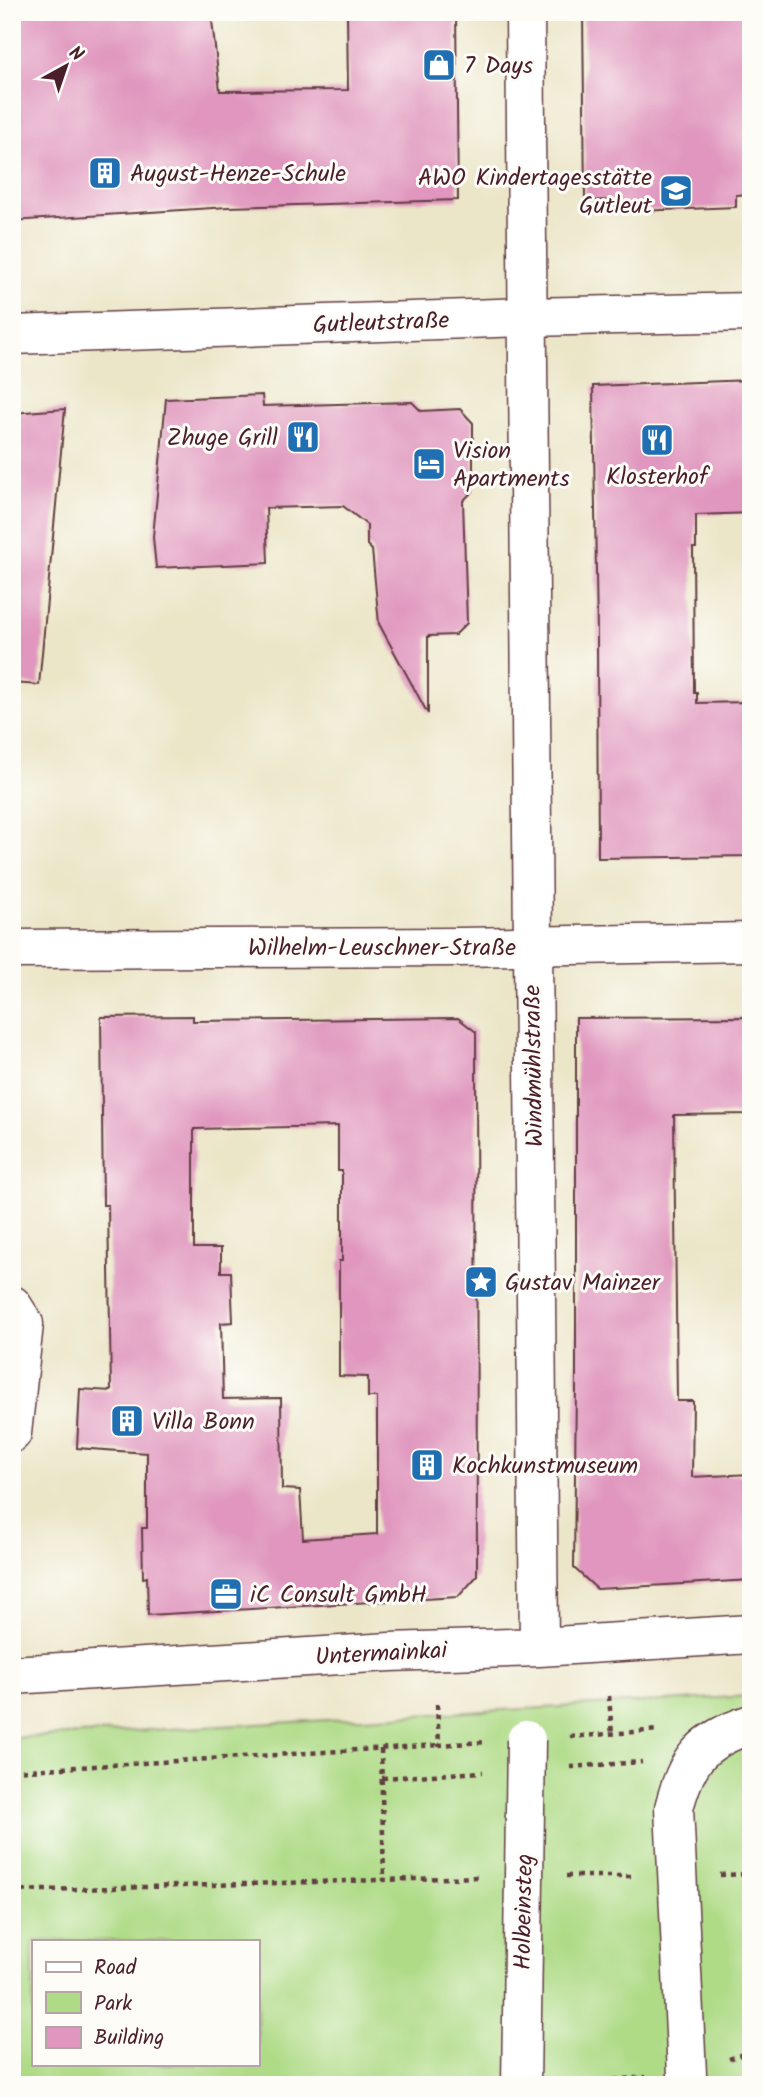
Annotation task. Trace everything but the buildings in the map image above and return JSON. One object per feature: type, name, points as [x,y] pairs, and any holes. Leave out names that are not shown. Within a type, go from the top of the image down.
[{"type":"street","name":"Windmühlstraße","points":[[525,12],[539,1647]]},
{"type":"street","name":"Gutleutstraße","points":[[12,335],[751,312]]},
{"type":"street","name":"Wilhelm-Leuschner-Straße","points":[[12,948],[531,946],[751,942]]},
{"type":"street","points":[[12,1305],[24,1324],[12,1433]]},
{"type":"street","name":"Untermainkai","points":[[12,1675],[751,1634]]},
{"type":"street","points":[[687,2074],[674,1808],[681,1781],[692,1759],[729,1731],[751,1724]]},
{"type":"street","name":"Holbeinsteg","points":[[521,2085],[526,1740]]},
{"type":"path","points":[[609,1696],[612,1735],[664,1730]]},
{"type":"path","points":[[437,1704],[439,1745]]},
{"type":"path","points":[[12,1771],[526,1740]]},
{"type":"path","points":[[381,1749],[384,1879]]},
{"type":"path","points":[[562,1768],[692,1759]]},
{"type":"path","points":[[382,1779],[492,1771]]},
{"type":"path","points":[[558,1877],[677,1875]]},
{"type":"path","points":[[12,1891],[491,1877]]},
{"type":"green space","points":[[751,1696],[751,2085],[12,2085],[12,1738]]},
{"type":"place","name":"7 Days","points":[[439,65]]},
{"type":"place","name":"August-Henze-Schule","points":[[105,173]]},
{"type":"place","name":"AWO Kindertagesstätte Gutleut","points":[[676,191]]},
{"type":"place","name":"Zhuge Grill","points":[[303,437]]},
{"type":"place","name":"Klosterhof","points":[[657,440]]},
{"type":"place","name":"Vision Apartments","points":[[429,464]]},
{"type":"place","name":"Gustav Mainzer","points":[[481,1282]]},
{"type":"place","name":"Villa Bonn","points":[[127,1421]]},
{"type":"place","name":"Kochkunstmuseum","points":[[427,1465]]},
{"type":"place","name":"iC Consult GmbH","points":[[226,1594]]}]
